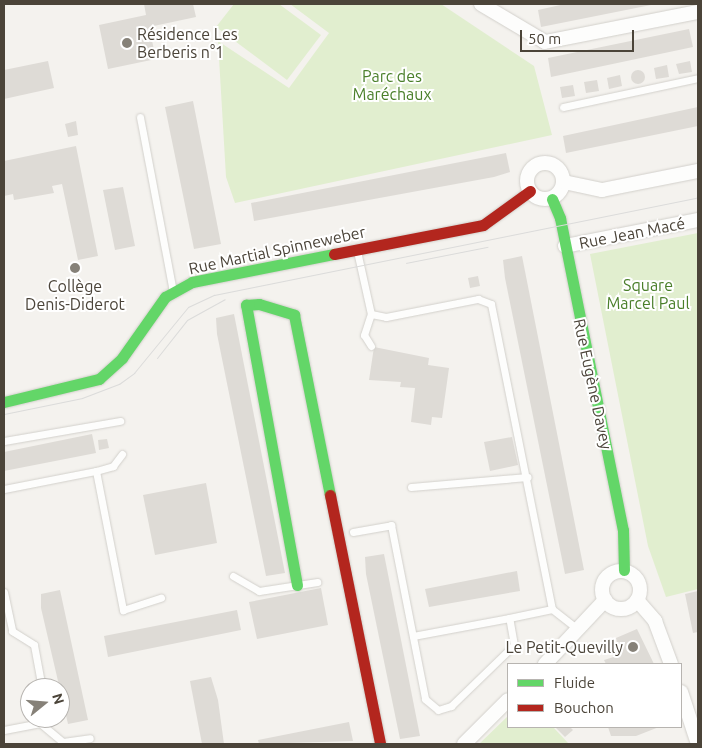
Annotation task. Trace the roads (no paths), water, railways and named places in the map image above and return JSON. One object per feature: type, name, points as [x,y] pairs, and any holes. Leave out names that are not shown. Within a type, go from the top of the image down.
[{"type":"street","points":[[481,4],[545,42],[698,12]]},
{"type":"street","points":[[540,164],[556,166],[564,182],[552,199],[540,199],[530,192],[528,175],[540,164]]},
{"type":"street","points":[[564,182],[602,190],[698,171]]},
{"type":"street","name":"Rue Martial Spinneweber","points":[[4,402],[99,379],[122,358],[150,314],[172,291],[192,282],[483,225],[530,192]]},
{"type":"street","name":"Rue Eugène Davey","points":[[552,199],[565,246],[623,530],[624,570]]},
{"type":"street","name":"Rue Jean Macé","points":[[565,246],[698,220]]},
{"type":"street","points":[[297,585],[246,305],[259,304],[294,315],[380,744]]},
{"type":"street","points":[[637,600],[621,609],[605,600],[601,588],[606,577],[624,570],[639,581],[637,600],[654,621],[671,663]]},
{"type":"street","points":[[545,663],[579,630],[605,600]]},
{"type":"street","points":[[682,695],[698,744]]},
{"type":"street","points":[[464,744],[507,701]]},
{"type":"lane","points":[[563,107],[698,78]]},
{"type":"lane","points":[[140,117],[172,291]]},
{"type":"lane","points":[[357,251],[371,314],[364,335],[371,346]]},
{"type":"lane","points":[[371,314],[386,317],[478,299],[492,304],[528,477],[552,609],[579,630]]},
{"type":"lane","points":[[4,441],[120,421]]},
{"type":"lane","points":[[4,489],[113,466],[122,454]]},
{"type":"lane","points":[[96,471],[123,610],[161,598]]},
{"type":"lane","points":[[411,487],[528,477]]},
{"type":"lane","points":[[354,532],[391,525],[425,699],[438,710],[451,706],[514,645],[509,618]]},
{"type":"lane","points":[[233,576],[260,591],[317,582]]},
{"type":"lane","points":[[4,592],[12,630],[34,645],[40,678]]},
{"type":"lane","points":[[413,636],[552,609]]},
{"type":"lane","points":[[4,730],[20,726]]},
{"type":"lane","points":[[49,728],[63,742],[90,738]]},
{"type":"tram line","points":[[4,414],[82,398],[119,384],[134,373],[188,307],[214,295],[698,197]]},
{"type":"tram line","points":[[406,263],[487,247]]},
{"type":"tram line","points":[[157,358],[187,320],[225,299]]},
{"type":"place","name":"Résidence Les Berberis n°1","points":[[127,43]]},
{"type":"place","name":"Collège Denis-Diderot","points":[[75,268]]},
{"type":"place","name":"Le Petit-Quevilly","points":[[633,647]]},
{"type":"park label","name":"Parc des Maréchaux","points":[[392,85]]},
{"type":"park label","name":"Square Marcel Paul","points":[[648,294]]}]
